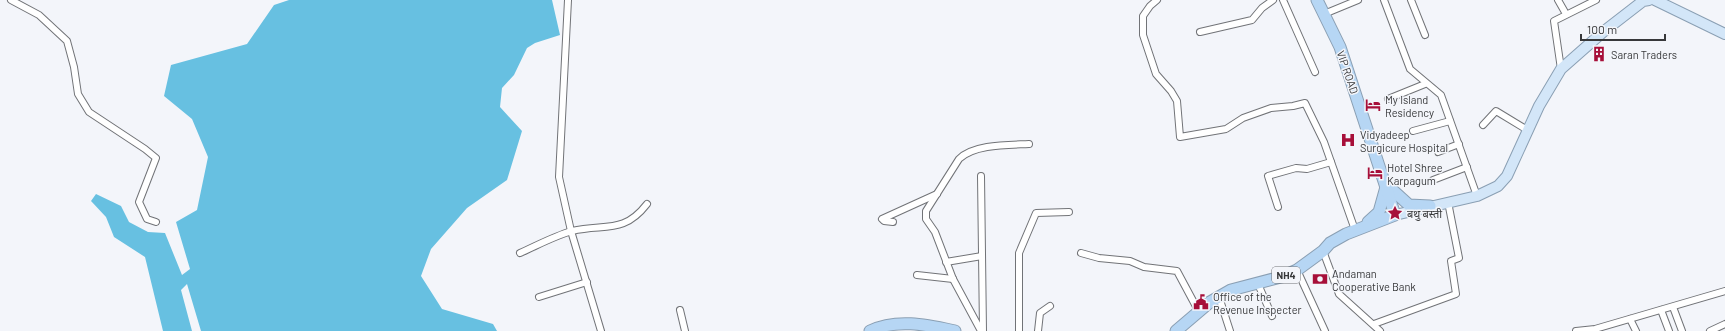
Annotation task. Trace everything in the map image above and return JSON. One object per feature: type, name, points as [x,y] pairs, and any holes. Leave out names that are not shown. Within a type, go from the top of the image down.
[{"type":"highway","name":"VIP ROAD","points":[[1317,0],[1340,47],[1395,215]]},
{"type":"highway","points":[[1358,228],[1379,212],[1386,185],[1408,205],[1430,206]]},
{"type":"highway","name":"NH4","points":[[1176,331],[1210,302],[1230,290],[1281,278],[1297,270],[1323,251],[1330,243],[1358,228],[1395,215]]},
{"type":"highway","points":[[870,331],[894,324],[911,324],[955,331]]},
{"type":"main road","points":[[1395,215],[1477,196],[1498,186],[1507,176],[1529,131],[1539,106],[1562,69],[1603,32],[1643,0]]},
{"type":"main road","points":[[1655,0],[1725,34]]},
{"type":"street","points":[[11,0],[40,15],[67,41],[74,66],[78,94],[89,112],[156,158],[139,202],[147,219],[156,222]]},
{"type":"street","points":[[568,0],[558,177],[571,231],[601,331]]},
{"type":"street","points":[[1157,0],[1150,6],[1143,16],[1143,35],[1156,74],[1171,91],[1177,101],[1180,137],[1226,129],[1243,118],[1271,108],[1293,106],[1305,103],[1324,142],[1358,228]]},
{"type":"street","points":[[1200,32],[1252,20],[1262,8],[1272,0]]},
{"type":"street","points":[[1283,0],[1315,72]]},
{"type":"street","points":[[1324,14],[1358,0]]},
{"type":"street","points":[[1384,0],[1410,69],[1426,84],[1441,95],[1477,196]]},
{"type":"street","points":[[1411,0],[1425,35]]},
{"type":"street","points":[[1558,0],[1566,14]]},
{"type":"street","points":[[1562,69],[1554,21],[1596,0]]},
{"type":"street","points":[[1388,99],[1426,84]]},
{"type":"street","points":[[1483,125],[1496,111],[1529,131]]},
{"type":"street","points":[[1413,131],[1450,121]]},
{"type":"street","points":[[982,331],[953,279],[935,232],[926,219],[926,212],[959,159],[964,154],[998,145],[1029,144]]},
{"type":"street","points":[[1438,152],[1459,144]]},
{"type":"street","points":[[1278,207],[1268,176],[1296,168],[1307,169],[1331,162]]},
{"type":"street","points":[[1433,180],[1467,167]]},
{"type":"street","points":[[981,176],[982,331]]},
{"type":"street","points":[[893,222],[884,221],[882,219],[937,194]]},
{"type":"street","points":[[1374,324],[1456,294],[1450,261],[1459,258],[1448,202]]},
{"type":"street","points":[[520,253],[571,231],[624,224],[639,215],[647,204]]},
{"type":"street","points":[[1018,331],[1019,253],[1036,213],[1069,212]]},
{"type":"street","points":[[1323,251],[1339,294],[1380,331]]},
{"type":"street","points":[[1081,253],[1099,258],[1130,261],[1144,267],[1177,271],[1199,312]]},
{"type":"street","points":[[946,262],[982,256]]},
{"type":"street","points":[[1297,270],[1325,331]]},
{"type":"street","points":[[917,275],[953,279]]},
{"type":"street","points":[[540,297],[586,282]]},
{"type":"street","points":[[1258,284],[1272,316]]},
{"type":"street","points":[[1576,331],[1595,330],[1725,291]]},
{"type":"street","points":[[1219,297],[1230,331]]},
{"type":"street","points":[[1038,331],[1040,313],[1050,306]]},
{"type":"street","points":[[1673,307],[1682,331]]},
{"type":"street","points":[[680,310],[685,331]]},
{"type":"street","points":[[1661,310],[1669,331]]},
{"type":"street","points":[[1630,319],[1636,331]]},
{"type":"street","points":[[1710,331],[1725,324]]},
{"type":"water","points":[[289,0],[552,0],[560,35],[535,43],[527,48],[514,75],[502,88],[500,107],[522,131],[507,180],[467,208],[431,249],[421,276],[442,309],[493,324],[497,331],[201,331],[187,284],[181,290],[192,331],[163,331],[145,257],[114,237],[106,217],[91,201],[96,194],[121,206],[129,222],[148,232],[165,233],[182,275],[190,269],[176,222],[197,210],[208,157],[192,119],[164,96],[171,65],[247,44],[274,5]]},
{"type":"place","name":"Saran Traders","points":[[1599,54]]},
{"type":"place","name":"My Island Residency","points":[[1373,105]]},
{"type":"place","name":"Vidyadeep Surgicure Hospital","points":[[1348,140]]},
{"type":"place","name":"Hotel Shree Karpagum","points":[[1375,173]]},
{"type":"place","name":"बथु बस्ती","points":[[1395,213]]},
{"type":"place","name":"Andaman Cooperative Bank","points":[[1320,279]]},
{"type":"place","name":"Office of the Revenue Inspecter","points":[[1201,302]]}]
